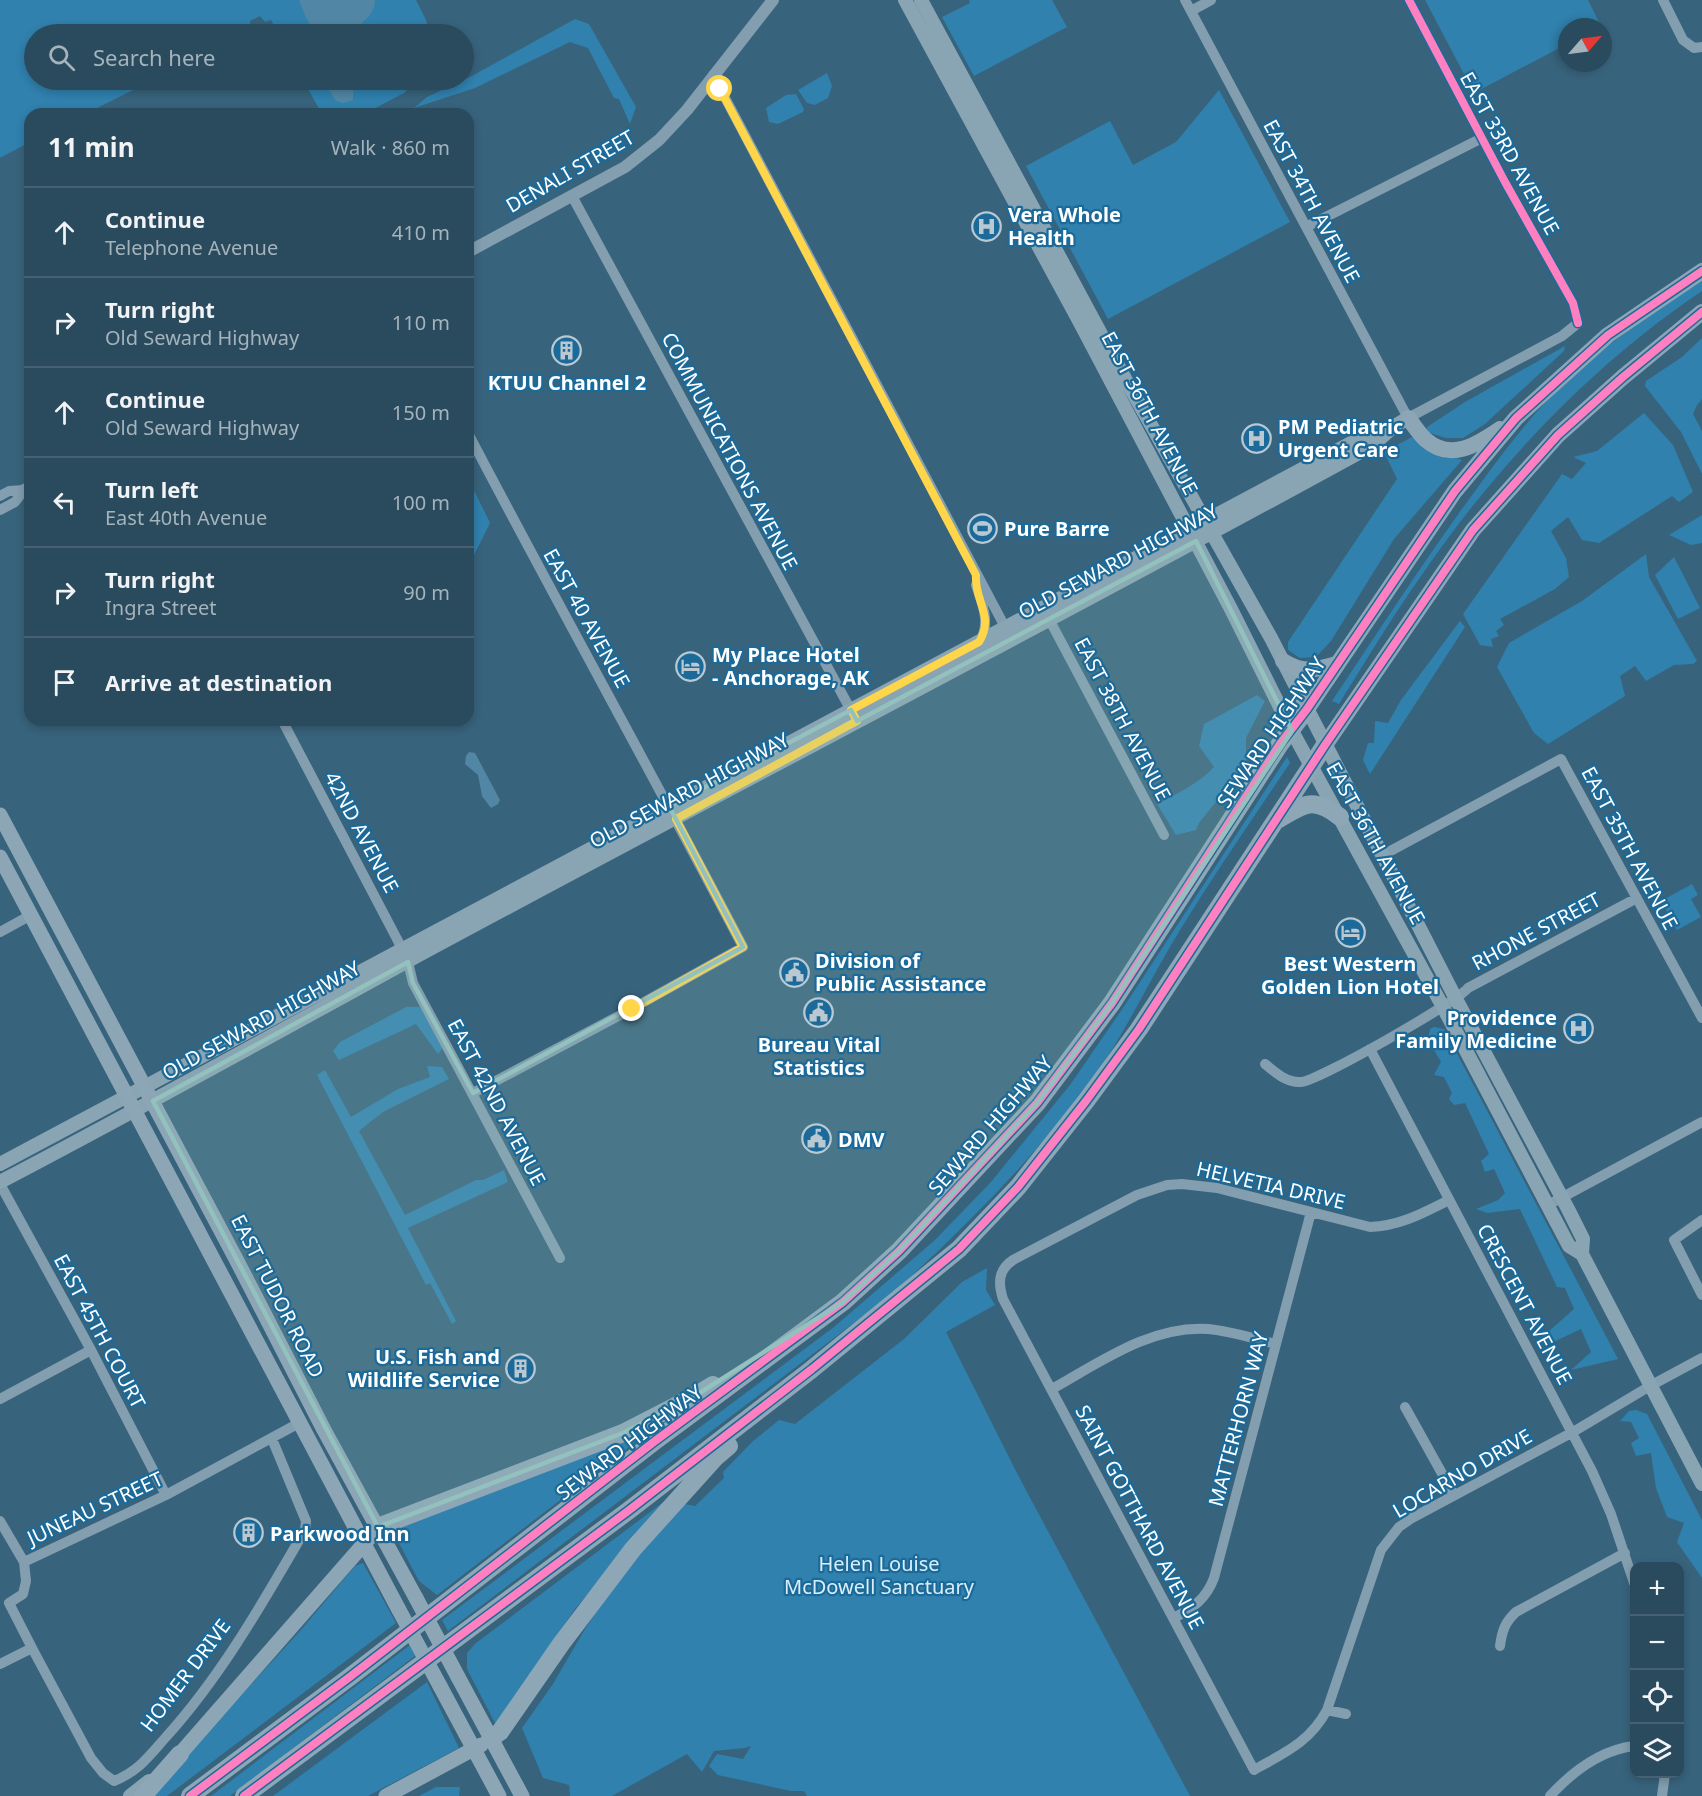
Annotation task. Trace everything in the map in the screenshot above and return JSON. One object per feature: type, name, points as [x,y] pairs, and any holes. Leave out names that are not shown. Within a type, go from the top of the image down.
[{"type":"highway","name":"SEWARD HIGHWAY","points":[[190,1796],[360,1669],[655,1441],[843,1302],[899,1251],[1037,1103],[1112,1004],[1280,744],[1292,731],[1455,491],[1516,418],[1608,335],[1702,271]]},
{"type":"highway","points":[[244,1796],[609,1525],[812,1369],[958,1249],[1018,1187],[1139,1029],[1325,745],[1473,530],[1558,435],[1702,312]]},
{"type":"highway","points":[[1407,418],[1427,441],[1452,452],[1469,448],[1516,418]]},
{"type":"highway","points":[[1282,661],[1298,670],[1317,669],[1337,664]]},
{"type":"highway","points":[[1275,822],[1298,807],[1313,803],[1327,807],[1340,817]]},
{"type":"highway","points":[[378,1527],[624,1433],[695,1396],[843,1302]]},
{"type":"highway","points":[[490,1739],[500,1732],[561,1644],[633,1549],[715,1458],[812,1369]]},
{"type":"highway","points":[[143,1796],[180,1754]]},
{"type":"main road","name":"EAST 36TH AVENUE","points":[[905,0],[1196,541],[1292,731],[1443,1007],[1569,1246],[1582,1254]]},
{"type":"main road","name":"EAST 36TH AVENUE","points":[[921,0],[1091,316],[1282,661],[1583,1239],[1582,1254],[1702,1484]]},
{"type":"main road","points":[[1038,246],[1045,248],[1080,310],[1091,316]]},
{"type":"main road","name":"OLD SEWARD HIGHWAY","points":[[0,1183],[153,1101],[404,955],[669,806],[952,671],[1373,445],[1407,418]]},
{"type":"main road","name":"OLD SEWARD HIGHWAY","points":[[0,1164],[145,1086],[676,819],[1005,627],[1368,434],[1393,427]]},
{"type":"main road","points":[[952,671],[973,654],[997,641],[1005,627]]},
{"type":"main road","name":"EAST TUDOR ROAD","points":[[0,815],[153,1101],[324,1431],[522,1796]]},
{"type":"main road","name":"EAST TUDOR ROAD","points":[[0,857],[499,1796]]},
{"type":"main road","points":[[130,1796],[180,1754],[378,1527]]},
{"type":"main road","points":[[386,1796],[490,1739]]},
{"type":"street","name":"DENALI STREET","points":[[474,249],[625,167],[659,140],[687,110],[773,0]]},
{"type":"street","name":"EAST 34TH AVENUE","points":[[1185,0],[1407,418]]},
{"type":"street","points":[[1191,11],[1211,0]]},
{"type":"street","name":"EAST 33RD AVENUE","points":[[1409,0],[1573,303],[1578,323]]},
{"type":"street","points":[[1663,0],[1683,40],[1698,47]]},
{"type":"street","points":[[713,75],[1005,627]]},
{"type":"street","points":[[1306,227],[1482,138]]},
{"type":"street","name":"COMMUNICATIONS AVENUE","points":[[572,196],[854,716]]},
{"type":"street","name":"OLD SEWARD HIGHWAY","points":[[1407,418],[1562,336],[1578,323]]},
{"type":"street","name":"EAST 40 AVENUE","points":[[473,1094],[743,947],[474,444]]},
{"type":"street","points":[[0,496],[9,491],[24,488]]},
{"type":"street","points":[[0,510],[15,502],[24,492]]},
{"type":"street","points":[[976,575],[976,584],[985,614],[985,632],[979,642]]},
{"type":"street","name":"EAST 38TH AVENUE","points":[[1049,620],[1164,835]]},
{"type":"street","name":"42ND AVENUE","points":[[285,726],[379,902],[404,955]]},
{"type":"street","name":"EAST 35TH AVENUE","points":[[1383,855],[1561,759],[1702,1018]]},
{"type":"street","name":"RHONE STREET","points":[[1265,1064],[1286,1079],[1307,1081],[1443,1007],[1468,988],[1636,898]]},
{"type":"street","points":[[0,932],[31,915]]},
{"type":"street","name":"EAST 42ND AVENUE","points":[[404,955],[413,983],[560,1258]]},
{"type":"street","name":"CRESCENT AVENUE","points":[[1370,1048],[1593,1471],[1630,1568]]},
{"type":"street","points":[[1548,1205],[1702,1122]]},
{"type":"street","name":"EAST 45TH COURT","points":[[0,1183],[91,1350],[166,1495]]},
{"type":"street","name":"HELVETIA DRIVE","points":[[999,1280],[1006,1265],[1013,1260],[1137,1195],[1167,1185],[1201,1185],[1370,1227],[1406,1221],[1449,1200]]},
{"type":"street","name":"MATTERHORN WAY","points":[[1174,1618],[1200,1602],[1214,1578],[1311,1212]]},
{"type":"street","points":[[1702,1220],[1674,1240],[1702,1295]]},
{"type":"street","name":"SAINT GOTTHARD AVENUE","points":[[999,1280],[1003,1299],[1254,1770]]},
{"type":"street","points":[[1052,1389],[1136,1343],[1178,1331],[1211,1329],[1276,1344]]},
{"type":"street","points":[[0,1399],[91,1350]]},
{"type":"street","name":"LOCARNO DRIVE","points":[[1254,1770],[1297,1745],[1319,1725],[1381,1550],[1400,1527],[1412,1518],[1573,1432],[1702,1358]]},
{"type":"street","points":[[1405,1407],[1454,1495]]},
{"type":"street","name":"JUNEAU STREET","points":[[32,1648],[9,1603],[23,1594],[26,1581],[24,1562],[166,1495],[301,1422]]},
{"type":"street","name":"HOMER DRIVE","points":[[32,1648],[91,1758],[103,1773],[114,1781],[135,1771],[187,1714],[237,1645],[305,1530],[306,1521],[272,1439]]},
{"type":"street","points":[[0,1521],[24,1562]]},
{"type":"street","points":[[1500,1646],[1502,1632],[1508,1620],[1516,1612],[1625,1553]]},
{"type":"street","points":[[0,1664],[32,1648]]},
{"type":"street","points":[[1326,1710],[1346,1714]]},
{"type":"street","points":[[1550,1796],[1577,1771],[1605,1753],[1630,1747]]},
{"type":"street","points":[[1662,1796],[1664,1778]]},
{"type":"highlighted area","points":[[1196,541],[1292,731],[1112,1003],[1037,1103],[899,1251],[843,1302],[695,1396],[623,1433],[378,1527],[153,1101],[408,962],[413,983],[473,1093],[743,947],[669,806],[851,710],[857,721]]},
{"type":"green space","points":[[0,0],[416,0],[426,20],[427,24],[273,24],[271,20],[265,22],[260,16],[250,21],[250,24],[24,24],[24,90],[133,90],[97,108],[24,108],[24,145],[0,158]]},
{"type":"green space","points":[[969,0],[1052,0],[1067,27],[974,76],[942,17],[970,3]]},
{"type":"green space","points":[[1425,0],[1588,0],[1597,18],[1558,18],[1558,49],[1474,93]]},
{"type":"green space","points":[[575,19],[589,24],[636,107],[630,124],[619,99],[614,98],[588,48],[570,42],[474,88],[474,75]]},
{"type":"green space","points":[[827,73],[832,86],[828,98],[815,105],[807,103],[798,90]]},
{"type":"green space","points":[[309,90],[407,90],[375,108],[319,108]]},
{"type":"green space","points":[[442,90],[469,90],[414,108],[427,97]]},
{"type":"green space","points":[[1219,90],[1290,222],[1108,319],[1026,166],[1110,121],[1133,165],[1176,142]]},
{"type":"green space","points":[[796,94],[804,109],[803,112],[778,124],[769,122],[766,108],[786,95]]},
{"type":"green space","points":[[1702,277],[1702,291],[1624,350],[1552,416],[1519,452],[1456,527],[1428,566],[1339,704],[1332,701],[1459,513],[1536,413],[1590,360]]},
{"type":"green space","points":[[1702,338],[1702,399],[1693,414],[1702,431],[1702,474],[1681,432],[1645,386],[1646,381],[1682,357]]},
{"type":"green space","points":[[1565,346],[1564,351],[1485,424],[1463,438],[1446,438],[1427,432],[1427,427],[1465,402]]},
{"type":"green space","points":[[1644,413],[1673,445],[1693,492],[1679,502],[1672,496],[1599,543],[1582,540],[1568,517],[1551,531],[1566,558],[1569,577],[1555,589],[1500,619],[1504,625],[1496,631],[1499,636],[1491,639],[1493,647],[1480,645],[1463,614],[1562,474],[1572,479],[1586,463],[1573,457],[1597,451]]},
{"type":"green space","points":[[1412,437],[1437,451],[1462,460],[1394,539],[1331,641],[1316,657],[1300,658],[1288,650],[1288,642],[1397,479],[1384,452]]},
{"type":"green space","points":[[474,490],[490,523],[474,555]]},
{"type":"green space","points":[[1702,515],[1702,543],[1691,545],[1669,535]]},
{"type":"green space","points":[[1646,554],[1649,577],[1697,661],[1693,664],[1674,665],[1646,681],[1635,666],[1620,676],[1625,696],[1548,744],[1534,733],[1497,667],[1509,643],[1582,601]]},
{"type":"green space","points":[[1674,557],[1700,608],[1678,619],[1655,575]]},
{"type":"green space","points":[[1460,621],[1465,627],[1370,774],[1363,760],[1368,743],[1374,743],[1375,721],[1388,723],[1401,700]]},
{"type":"green space","points":[[1257,695],[1265,701],[1246,738],[1246,764],[1199,823],[1196,830],[1176,835],[1157,804],[1194,783],[1214,767],[1199,746],[1204,724]]},
{"type":"green space","points":[[1287,757],[1290,763],[1180,930],[1105,1060],[1071,1108],[998,1191],[892,1294],[448,1631],[442,1620],[834,1327],[935,1240],[991,1182],[1070,1085]]},
{"type":"green space","points":[[1692,884],[1698,895],[1691,899],[1701,917],[1677,930],[1661,901]]},
{"type":"green space","points":[[406,1007],[420,1007],[444,1046],[438,1054],[416,1024],[339,1060],[333,1051],[340,1042]]},
{"type":"green space","points":[[1434,1027],[1444,1029],[1618,1359],[1571,1370],[1591,1352],[1581,1329],[1547,1345],[1548,1332],[1574,1309],[1565,1288],[1557,1287],[1520,1209],[1487,1213],[1476,1209],[1498,1200],[1505,1193],[1494,1169],[1485,1172],[1481,1161],[1489,1154],[1465,1103],[1454,1105],[1449,1099],[1452,1093],[1444,1077],[1434,1075],[1441,1062],[1434,1050],[1426,1047],[1430,1029]]},
{"type":"green space","points":[[427,1066],[442,1067],[449,1079],[383,1112],[359,1131],[405,1215],[476,1180],[483,1180],[504,1170],[508,1182],[408,1228],[456,1321],[452,1324],[430,1283],[426,1285],[317,1075],[325,1070],[351,1117],[398,1089],[430,1077]]},
{"type":"green space","name":"Helen Louise McDowell Sanctuary","points":[[987,1268],[986,1290],[995,1305],[946,1332],[1020,1479],[1190,1796],[807,1796],[804,1791],[791,1791],[718,1775],[709,1766],[717,1754],[743,1759],[751,1746],[714,1751],[702,1772],[687,1754],[612,1796],[570,1796],[569,1785],[543,1778],[522,1728],[553,1684],[585,1629],[632,1558],[684,1504],[695,1506],[724,1478],[723,1472],[752,1442],[779,1420],[795,1424],[904,1339],[962,1282]]},
{"type":"green space","points":[[1636,1410],[1647,1414],[1702,1520],[1702,1578],[1677,1542],[1684,1523],[1667,1517],[1656,1488],[1651,1453],[1636,1456],[1631,1443],[1639,1438],[1631,1422],[1620,1421],[1629,1411]]},
{"type":"green space","points":[[663,1421],[437,1595],[419,1581],[392,1530]]},
{"type":"green space","points":[[674,1494],[575,1609],[502,1717],[495,1723],[467,1669],[467,1653],[476,1643]]},
{"type":"green space","points":[[363,1563],[396,1623],[167,1796],[149,1796],[300,1631],[355,1566]]},
{"type":"green space","points":[[410,1645],[415,1656],[230,1796],[211,1796]]},
{"type":"green space","points":[[427,1682],[459,1748],[368,1796],[273,1796]]},
{"type":"green space","points":[[436,1787],[460,1787],[459,1796],[419,1796]]},
{"type":"shaded area","points":[[299,0],[375,0],[369,16],[360,24],[310,24]]},
{"type":"shaded area","points":[[330,90],[353,90],[353,100],[343,103],[335,100]]},
{"type":"shaded area","points":[[469,752],[475,753],[500,800],[491,808],[482,796],[478,775],[465,764]]},
{"type":"cycle path","points":[[1409,0],[1505,182],[1573,303],[1578,323]]},
{"type":"cycle path","points":[[190,1796],[351,1676],[655,1441],[843,1302],[899,1251],[1037,1103],[1112,1003],[1280,744],[1307,709],[1455,491],[1516,418],[1608,335],[1702,271]]},
{"type":"cycle path","points":[[244,1796],[628,1511],[812,1369],[959,1249],[1018,1187],[1139,1029],[1325,745],[1473,530],[1558,435],[1623,377],[1702,312]]},
{"type":"place","name":"Vera Whole Health","points":[[987,226]]},
{"type":"place","name":"KTUU Channel 2","points":[[567,351]]},
{"type":"place","name":"PM Pediatric Urgent Care","points":[[1257,438]]},
{"type":"place","name":"Pure Barre","points":[[983,528]]},
{"type":"place","name":"My Place Hotel - Anchorage, AK","points":[[691,666]]},
{"type":"place","name":"Best Western Golden Lion Hotel","points":[[1350,932]]},
{"type":"place","name":"Division of Public Assistance","points":[[794,972]]},
{"type":"place","name":"Bureau Vital Statistics","points":[[819,1013]]},
{"type":"place","name":"Providence Family Medicine","points":[[1578,1028]]},
{"type":"place","name":"DMV","points":[[817,1139]]},
{"type":"place","name":"U.S. Fish and Wildlife Service","points":[[521,1368]]},
{"type":"place","name":"Parkwood Inn","points":[[249,1533]]},
{"type":"route","points":[[632,1009],[743,947],[676,819],[857,721],[851,710],[979,642],[985,632],[985,614],[976,584],[976,575],[720,89]]}]
